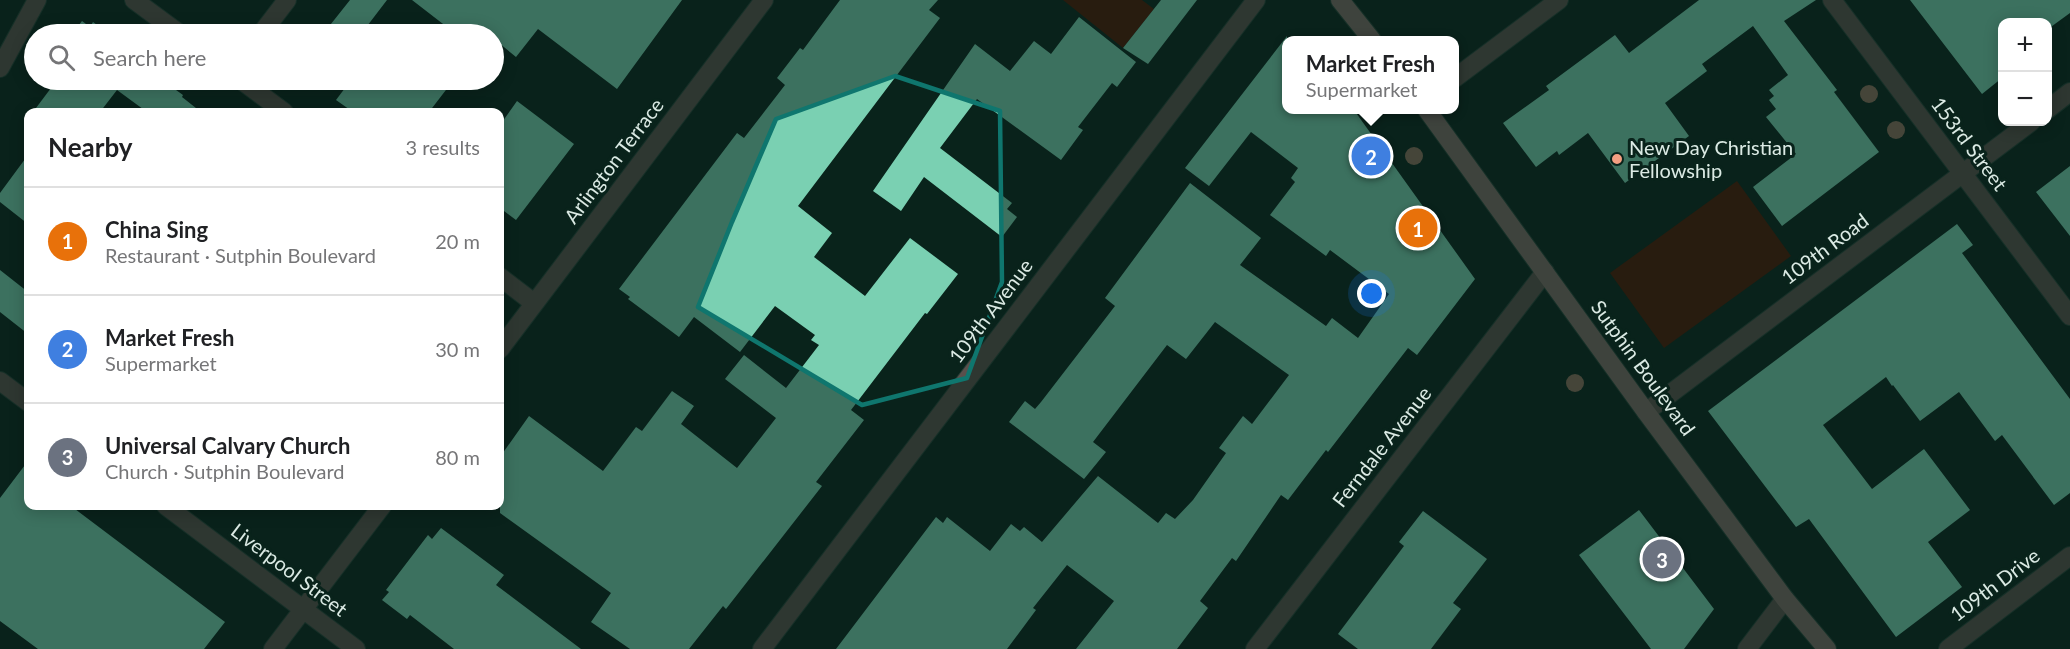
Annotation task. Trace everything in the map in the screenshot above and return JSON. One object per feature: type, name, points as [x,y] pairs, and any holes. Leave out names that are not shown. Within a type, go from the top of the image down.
[{"type":"main road","points":[[1340,0],[1369,36]]},
{"type":"main road","name":"Sutphin Boulevard","points":[[1430,114],[1646,412],[1785,599],[1827,649]]},
{"type":"street","points":[[0,68],[37,0]]},
{"type":"street","points":[[134,0],[166,24]]},
{"type":"street","points":[[269,24],[287,0]]},
{"type":"street","name":"Arlington Terrace","points":[[504,344],[764,0]]},
{"type":"street","name":"109th Avenue","points":[[762,649],[1256,0]]},
{"type":"street","points":[[1459,75],[1559,0]]},
{"type":"street","name":"153rd Street","points":[[1832,0],[2070,316]]},
{"type":"street","points":[[254,90],[278,108]]},
{"type":"street","points":[[2052,106],[2070,92]]},
{"type":"street","name":"109th Road","points":[[1646,412],[2026,126]]},
{"type":"street","name":"Ferndale Avenue","points":[[1255,649],[1545,272]]},
{"type":"street","points":[[504,280],[534,303]]},
{"type":"street","points":[[0,381],[24,399]]},
{"type":"street","name":"Liverpool Street","points":[[171,510],[356,649]]},
{"type":"street","points":[[273,649],[379,510]]},
{"type":"street","name":"109th Drive","points":[[1948,649],[2070,556]]},
{"type":"street","points":[[1747,649],[1785,599]]},
{"type":"highlighted area","points":[[895,76],[1000,111],[1002,282],[967,378],[862,405],[698,307],[776,119]]},
{"type":"shaded area","points":[[1063,0],[1142,0],[1154,9],[1123,48]]},
{"type":"shaded area","points":[[1737,181],[1791,256],[1664,348],[1610,273]]},
{"type":"building","points":[[350,0],[387,0],[369,24],[331,24]]},
{"type":"building","points":[[412,0],[682,0],[617,89],[538,29],[516,57],[504,47],[504,24],[443,24]]},
{"type":"building","points":[[840,0],[938,0],[929,10],[940,18],[798,206],[832,233],[814,257],[865,296],[910,238],[958,274],[927,314],[925,313],[851,410],[864,420],[816,482],[822,486],[726,609],[723,606],[689,649],[630,649],[591,622],[611,593],[500,513],[500,510],[504,510],[504,451],[529,416],[603,471],[636,427],[642,431],[672,391],[694,406],[681,424],[737,468],[776,418],[725,379],[744,355],[786,388],[819,345],[811,340],[815,335],[775,306],[740,352],[694,317],[679,337],[628,299],[630,297],[619,289],[737,133],[744,138],[785,85],[777,78],[800,48],[803,50]]},
{"type":"building","points":[[1161,0],[1197,0],[1148,64],[1123,48]]},
{"type":"building","points":[[1699,0],[1816,0],[1784,21],[1837,90],[1834,92],[1879,152],[1782,226],[1753,187],[1796,154],[1766,117],[1776,109],[1769,100],[1774,96],[1769,90],[1788,75],[1753,26],[1702,64],[1707,71],[1665,103],[1689,136],[1625,183],[1588,133],[1559,155],[1557,151],[1536,167],[1503,123],[1549,90],[1546,86],[1615,35],[1629,53]]},
{"type":"building","points":[[1910,0],[2070,0],[2070,13],[2052,26],[2052,18],[1998,18],[1998,81],[1982,94]]},
{"type":"building","points":[[1079,17],[1136,62],[1117,87],[1112,83],[1078,127],[1083,130],[1061,160],[977,99],[940,148],[1012,203],[1007,209],[1017,217],[1002,237],[924,177],[901,211],[873,191],[975,44],[1010,71],[1034,41],[1051,54]]},
{"type":"building","points":[[1282,42],[1282,114],[1357,114],[1475,279],[1417,355],[1408,348],[1288,500],[1281,495],[1236,561],[1232,558],[1200,601],[1208,608],[1177,649],[1076,649],[1114,601],[1067,565],[1033,608],[1036,610],[1007,649],[836,649],[936,517],[943,523],[947,517],[990,551],[1011,524],[1020,531],[1024,527],[1042,542],[1098,476],[1158,523],[1166,513],[1175,519],[1193,500],[1226,453],[1219,448],[1243,416],[1252,424],[1289,375],[1215,322],[1186,359],[1167,345],[1093,442],[1106,452],[1084,479],[1009,422],[1025,401],[1035,409],[1115,306],[1105,298],[1190,183],[1261,238],[1240,265],[1326,326],[1332,318],[1358,338],[1389,294],[1330,250],[1326,256],[1270,215],[1295,182],[1291,178],[1298,168],[1251,132],[1209,186],[1185,168]]},
{"type":"building","points":[[50,90],[117,90],[103,108],[36,108]]},
{"type":"building","points":[[117,90],[176,90],[196,108],[142,108]]},
{"type":"building","points":[[344,90],[446,90],[432,108],[347,108],[336,100]]},
{"type":"building","points":[[517,101],[574,144],[516,220],[504,211],[504,119]]},
{"type":"building","points":[[24,160],[24,221],[0,202],[0,193]]},
{"type":"building","points":[[2070,166],[2070,236],[2036,192]]},
{"type":"building","points":[[1957,224],[1973,245],[1962,253],[2070,399],[2070,493],[2054,505],[2002,435],[1995,441],[1959,392],[1920,421],[1886,377],[1823,425],[1872,489],[1924,449],[1970,510],[1928,542],[1962,587],[1896,637],[1809,519],[1796,527],[1708,411]]},
{"type":"building","points":[[0,270],[24,289],[24,331],[0,312]]},
{"type":"building","points":[[24,466],[24,510],[76,510],[225,622],[204,649],[38,649],[0,621],[0,498]]},
{"type":"building","points":[[1639,510],[1714,609],[1684,649],[1651,649],[1579,555]]},
{"type":"building","points":[[1423,511],[1487,559],[1453,603],[1461,609],[1431,649],[1358,649],[1338,634],[1404,546],[1399,542]]},
{"type":"building","points":[[441,528],[504,575],[496,585],[581,649],[454,649],[410,615],[407,619],[382,600],[389,592],[386,590],[428,535],[432,539]]},
{"type":"place","name":"Market Fresh","points":[[1371,156]]},
{"type":"place","name":"New Day Christian Fellowship","points":[[1617,159]]},
{"type":"place","name":"China Sing","points":[[1418,228]]},
{"type":"place","name":"Universal Calvary Church","points":[[1662,559]]}]
